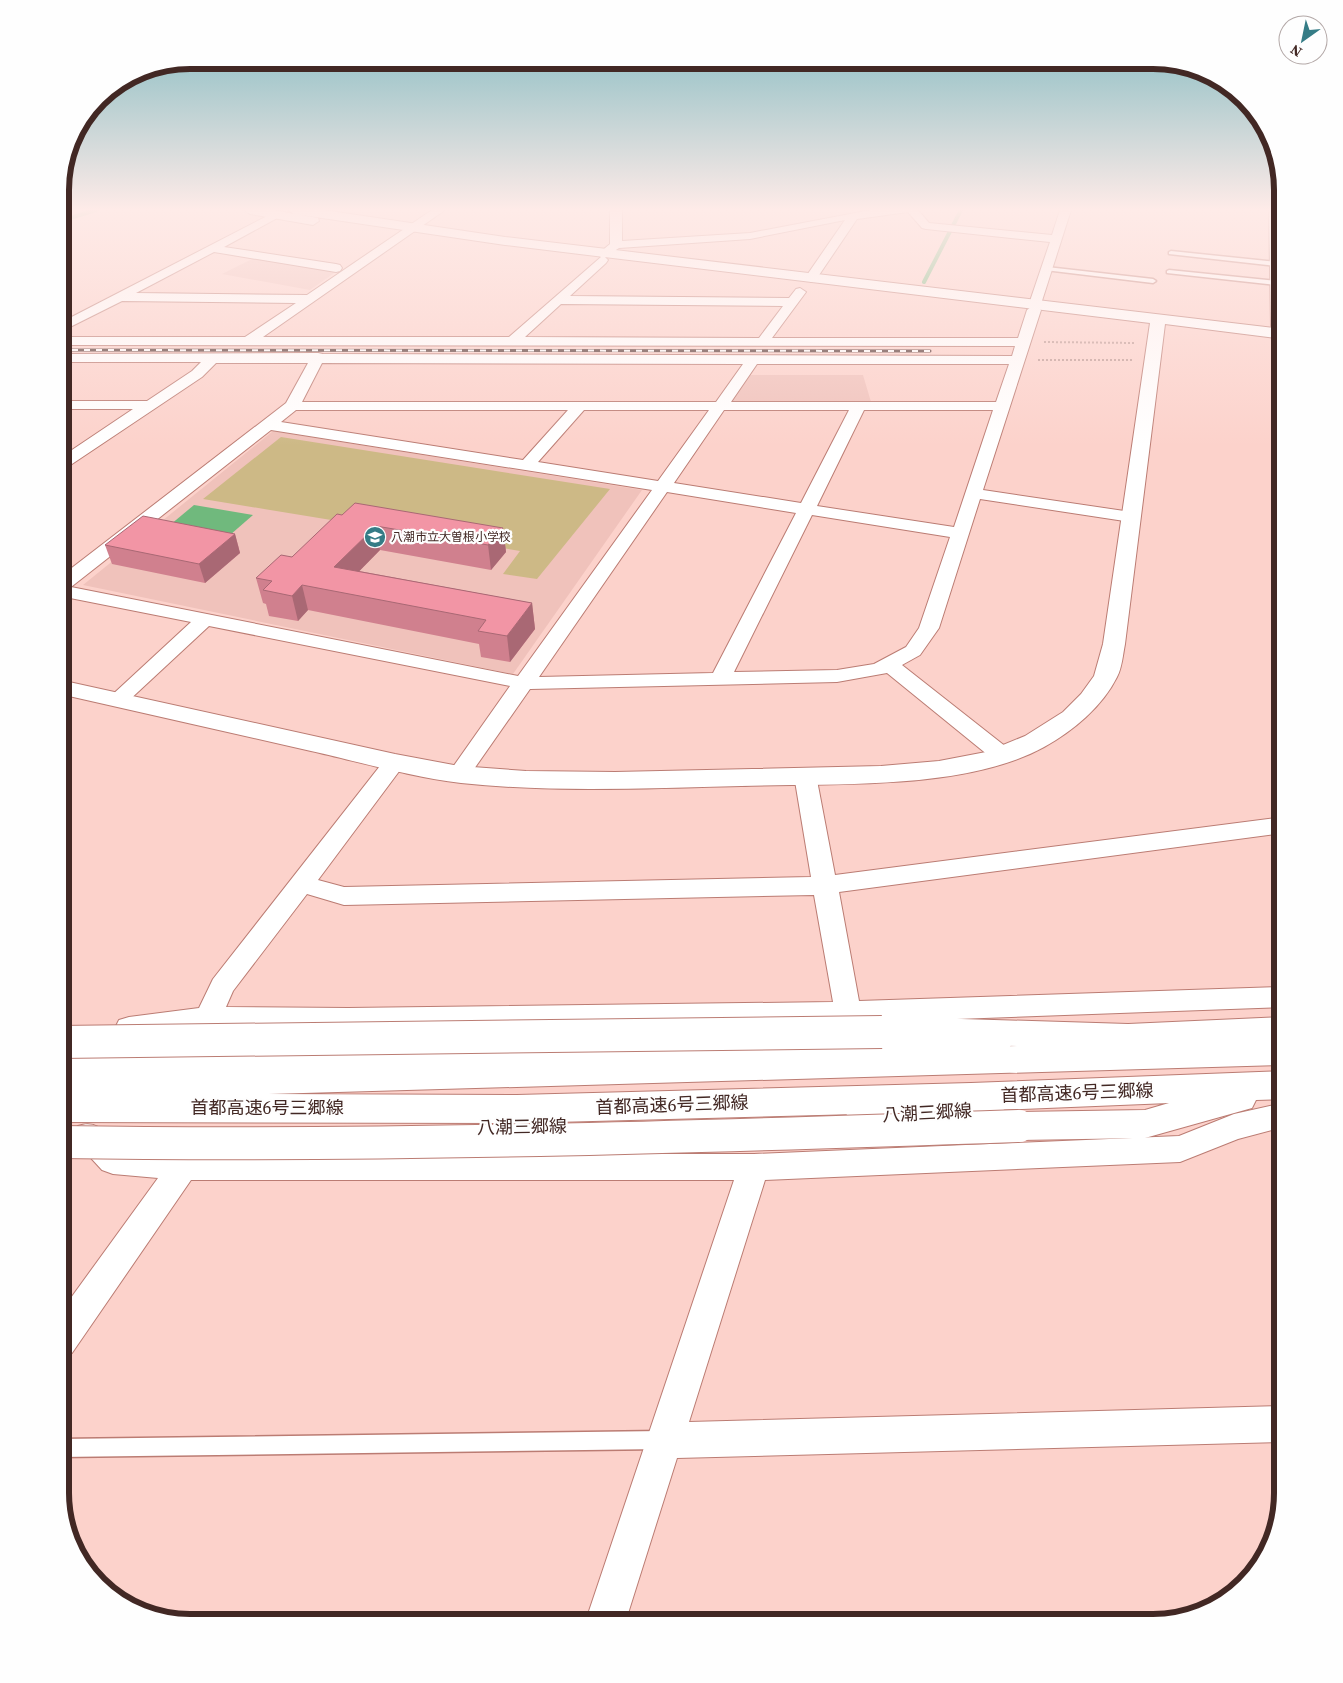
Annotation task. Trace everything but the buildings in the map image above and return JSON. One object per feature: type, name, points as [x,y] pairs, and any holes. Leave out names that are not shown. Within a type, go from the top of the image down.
[{"type":"main road","points":[[874,289],[1034,307],[1131,321],[1158,320],[1274,332]]},
{"type":"main road","points":[[69,689],[396,762],[459,774],[615,780],[881,774],[939,769],[992,759],[1034,742],[1072,717],[1090,700],[1106,676],[1114,644],[1158,320]]},
{"type":"main road","points":[[69,1061],[520,1057],[780,1052],[1274,1030]]},
{"type":"main road","points":[[69,1042],[882,1032],[1128,1037]]},
{"type":"main road","name":"首都高速6号三郷線","points":[[69,1080],[261,1081],[1274,1052]]},
{"type":"main road","name":"首都高速6号三郷線","points":[[69,1108],[517,1109],[971,1097],[1274,1085]]},
{"type":"main road","name":"八潮三郷線","points":[[69,1134],[494,1128],[758,1121],[1274,1095]]},
{"type":"main road","points":[[69,1134],[189,1144],[677,1138],[1019,1126],[1145,1124],[1244,1097]]},
{"type":"street","points":[[69,326],[136,289]]},
{"type":"street","points":[[250,340],[325,289]]},
{"type":"street","points":[[514,340],[570,289]]},
{"type":"street","points":[[764,341],[803,289]]},
{"type":"street","points":[[69,590],[524,683],[837,676],[880,669],[913,651],[929,628],[1040,289]]},
{"type":"street","points":[[120,297],[309,299]]},
{"type":"street","points":[[558,300],[793,302]]},
{"type":"street","points":[[69,331],[250,340],[1023,342]]},
{"type":"street","points":[[69,358],[1017,360]]},
{"type":"street","points":[[69,459],[197,374],[213,358]]},
{"type":"street","points":[[69,581],[292,406],[318,358]]},
{"type":"street","points":[[459,774],[722,406],[754,358]]},
{"type":"street","points":[[69,406],[149,405]]},
{"type":"street","points":[[528,465],[578,409],[579,405]]},
{"type":"street","points":[[292,406],[1002,406]]},
{"type":"street","points":[[720,679],[859,406]]},
{"type":"street","points":[[269,425],[960,533]]},
{"type":"street","points":[[973,493],[1131,517]]},
{"type":"street","points":[[118,700],[206,618]]},
{"type":"street","points":[[888,664],[1002,755]]},
{"type":"street","points":[[208,1018],[222,986],[396,762]]},
{"type":"street","points":[[805,775],[848,1012]]},
{"type":"street","points":[[303,884],[344,896],[825,885],[876,880],[1274,826]]},
{"type":"street","points":[[69,1045],[106,1031],[208,1018],[848,1012],[1274,997]]},
{"type":"street","points":[[467,1017],[520,1057]]},
{"type":"street","points":[[69,1135],[113,1161],[183,1167],[754,1167],[1180,1149],[1234,1127],[1274,1117]]},
{"type":"street","points":[[69,1328],[183,1167]]},
{"type":"street","points":[[608,1614],[754,1167]]},
{"type":"street","points":[[666,1440],[1274,1424]]},
{"type":"lane","points":[[69,1448],[666,1440]]},
{"type":"path","points":[[1023,342],[1136,342]]},
{"type":"path","points":[[1017,360],[1135,360]]},
{"type":"shaded area","points":[[748,375],[863,375],[871,402],[736,403],[731,400]]},
{"type":"shaded area","name":"八潮市立大曽根小学校","points":[[273,431],[642,490],[513,674],[83,585]]},
{"type":"shaded area","points":[[281,437],[610,489],[537,579],[503,574],[520,551],[203,499]]},
{"type":"shaded area","points":[[194,505],[253,515],[230,535],[170,525]]},
{"type":"railway","points":[[69,350],[930,351]]},
{"type":"place","name":"八潮市立大曽根小学校","points":[[375,537]]}]
